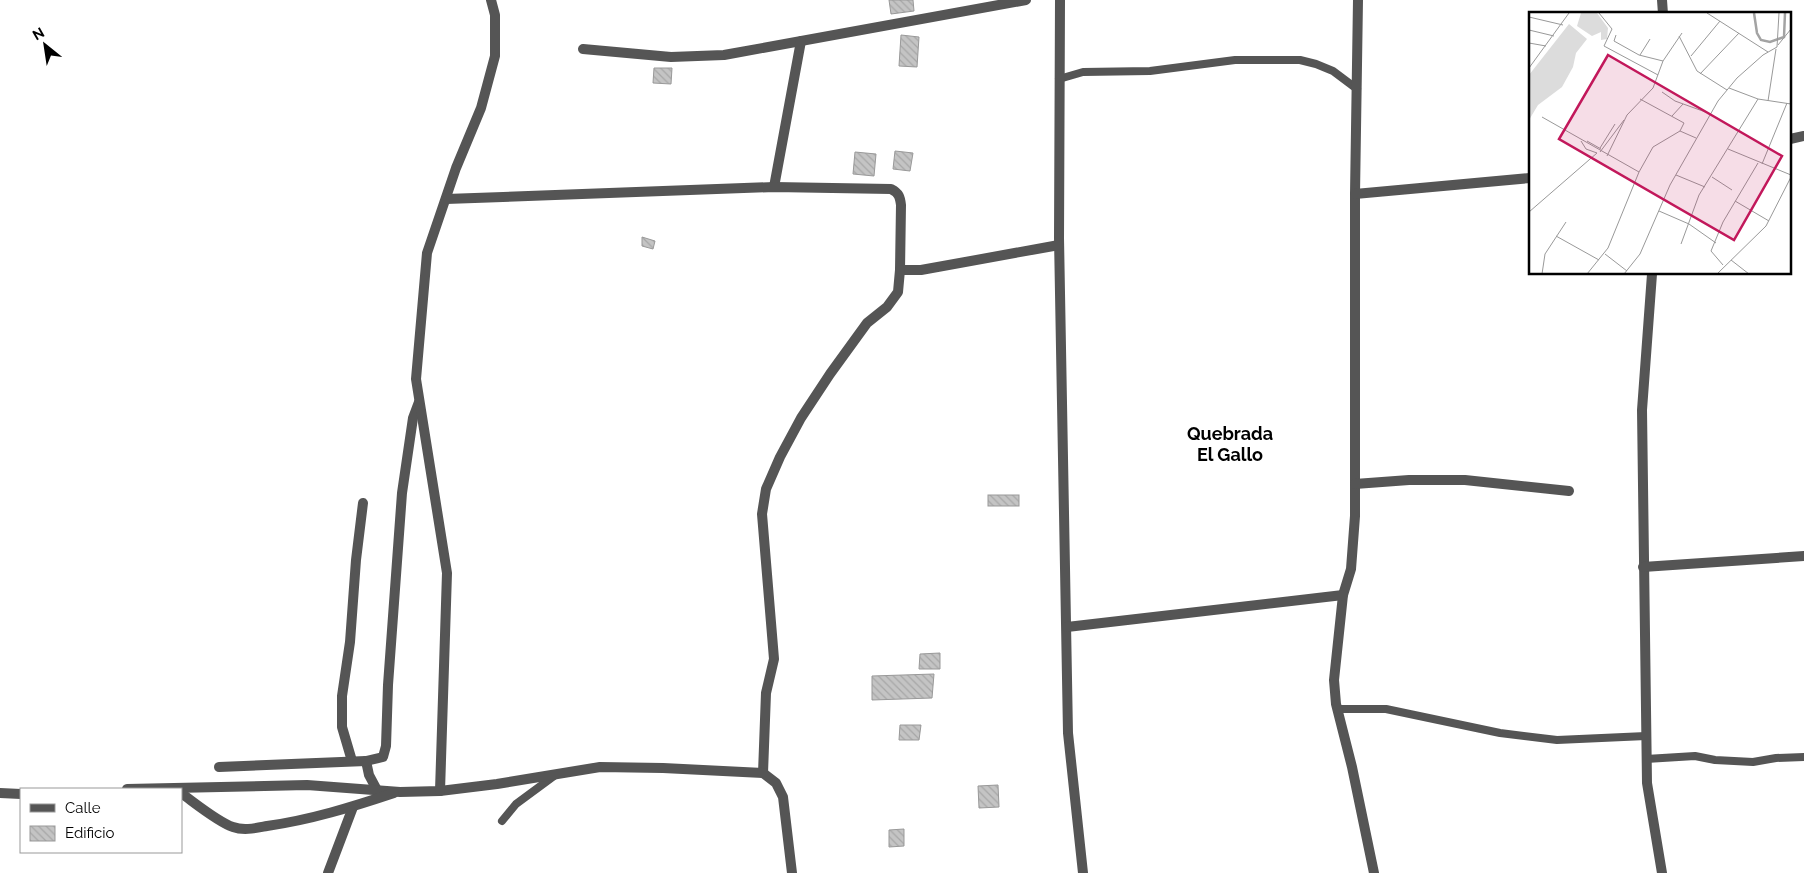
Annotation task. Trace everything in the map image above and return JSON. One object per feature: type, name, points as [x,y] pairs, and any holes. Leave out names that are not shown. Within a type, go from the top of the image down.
[{"type":"street","points":[[440,791],[447,573],[416,379],[427,253],[456,168],[482,108],[496,56],[495,15],[491,0]]},
{"type":"street","points":[[583,49],[671,57],[724,55],[1026,0]]},
{"type":"street","points":[[1060,0],[1059,246],[1068,733],[1083,873]]},
{"type":"street","points":[[1358,0],[1355,194],[1356,484],[1352,569],[1343,595],[1334,680],[1337,709],[1352,767],[1374,873]]},
{"type":"street","points":[[774,187],[801,41]]},
{"type":"street","points":[[1355,194],[1529,178]]},
{"type":"street","points":[[446,199],[774,187],[891,189],[897,192],[900,197],[900,270],[898,292],[886,307],[867,323],[830,374],[801,418],[780,456],[766,489],[762,514],[774,659],[766,693],[763,773]]},
{"type":"street","points":[[900,270],[921,270],[1059,246]]},
{"type":"street","points":[[1652,275],[1642,410],[1646,759],[1647,783],[1662,873]]},
{"type":"street","points":[[219,767],[352,762],[383,757],[386,746],[388,685],[402,493],[413,418],[419,401]]},
{"type":"street","points":[[1356,484],[1409,480],[1465,480],[1569,491]]},
{"type":"street","points":[[352,762],[342,727],[342,696],[350,642],[362,503]]},
{"type":"street","points":[[1643,567],[1804,556]]},
{"type":"street","points":[[1066,627],[1343,595]]},
{"type":"street","points":[[366,761],[369,775],[377,790]]},
{"type":"street","points":[[174,788],[307,785],[400,792],[440,791],[554,776],[600,767],[763,773],[776,783],[783,797],[792,873]]},
{"type":"street","points":[[182,794],[222,822],[233,827],[245,829],[289,823],[353,807],[400,792]]},
{"type":"street","points":[[0,793],[20,794]]},
{"type":"street","points":[[328,873],[353,807]]},
{"type":"lane","points":[[1059,79],[1082,72],[1150,71],[1235,60],[1300,60],[1333,71],[1356,89]]},
{"type":"lane","points":[[1337,709],[1386,710],[1500,732],[1557,740],[1646,736]]},
{"type":"lane","points":[[1646,759],[1695,756],[1715,760],[1753,762],[1776,758],[1804,757]]},
{"type":"lane","points":[[502,821],[516,804],[554,776]]},
{"type":"building","points":[[889,0],[913,0],[914,11],[891,14]]},
{"type":"building","points":[[901,35],[919,37],[917,67],[899,66]]},
{"type":"building","points":[[654,68],[672,68],[671,84],[653,83]]},
{"type":"building","points":[[895,151],[913,153],[910,171],[893,169]]},
{"type":"building","points":[[855,152],[876,154],[874,176],[853,174]]},
{"type":"building","points":[[642,237],[655,241],[653,249],[642,246]]},
{"type":"building","points":[[988,495],[1019,495],[1019,506],[988,506]]},
{"type":"building","points":[[940,653],[940,669],[919,669],[920,654]]},
{"type":"building","points":[[934,674],[932,698],[872,700],[872,676]]},
{"type":"building","points":[[900,725],[921,725],[919,740],[899,740]]},
{"type":"building","points":[[998,785],[999,807],[979,808],[978,786]]},
{"type":"building","points":[[904,829],[904,846],[889,847],[889,830]]},
{"type":"district","name":"Quebrada El Gallo","points":[[1230,443]]}]
